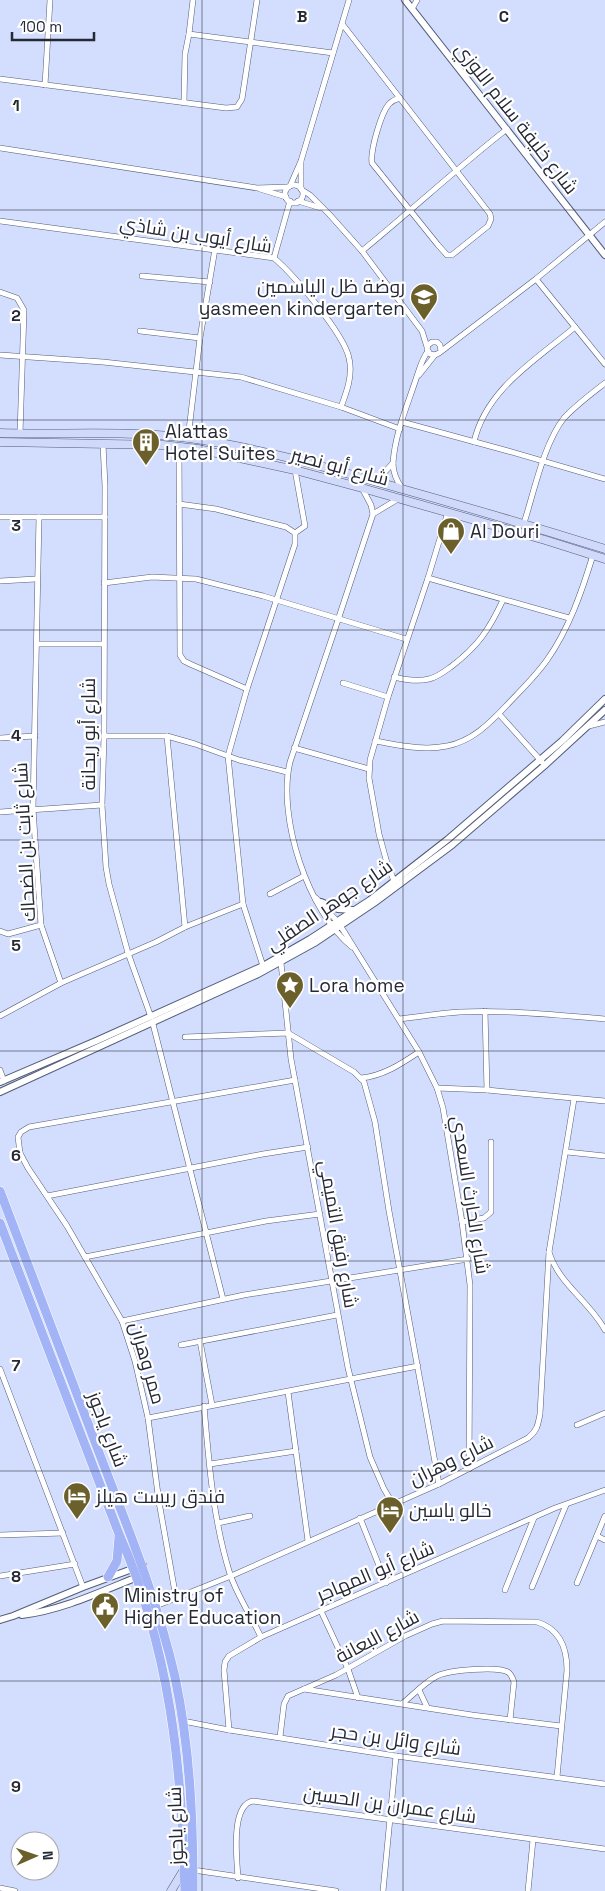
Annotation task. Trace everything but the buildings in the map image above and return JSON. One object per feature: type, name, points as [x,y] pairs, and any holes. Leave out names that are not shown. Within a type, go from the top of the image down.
[{"type":"main road","name":"شارع أبو نصير","points":[[0,433],[120,434],[188,438],[300,461],[374,480],[524,523],[605,549]]},
{"type":"main road","name":"شارع أبو نصير","points":[[0,442],[179,446],[295,470],[448,512],[605,559]]},
{"type":"main road","name":"شارع ياجوز","points":[[0,1191],[140,1571],[156,1606],[183,1721],[191,1799],[189,1869],[185,1891]]},
{"type":"main road","name":"شارع ياجوز","points":[[0,1224],[119,1534],[140,1571],[170,1704],[193,1891]]},
{"type":"main road","points":[[108,1578],[117,1560],[119,1534]]},
{"type":"main road","points":[[171,1891],[189,1869]]},
{"type":"street","points":[[44,86],[50,0]]},
{"type":"street","points":[[184,103],[186,48],[192,0]]},
{"type":"street","points":[[0,79],[226,108],[237,107],[242,98],[257,0]]},
{"type":"street","points":[[274,258],[288,199],[285,192],[301,161],[350,0]]},
{"type":"street","name":"شارع خليفة سلام اللوزي","points":[[405,0],[605,255]]},
{"type":"street","points":[[412,9],[417,0]]},
{"type":"street","points":[[343,24],[490,214],[491,219],[488,226],[449,256],[372,163],[371,157],[375,141],[386,109],[393,101],[400,98]]},
{"type":"street","points":[[189,34],[333,53]]},
{"type":"street","points":[[362,251],[411,212],[455,170],[506,128]]},
{"type":"street","points":[[0,148],[257,188],[289,187],[295,185],[326,210],[362,251],[422,331],[437,342],[441,351]]},
{"type":"street","points":[[298,201],[302,197],[301,161]]},
{"type":"street","points":[[257,188],[288,199],[309,203],[326,210]]},
{"type":"street","name":"شارع أيوب بن شاذي","points":[[0,221],[274,258],[323,314],[347,350],[350,374],[341,407]]},
{"type":"street","points":[[417,377],[435,355],[536,279],[605,222]]},
{"type":"street","points":[[188,438],[200,338],[216,249]]},
{"type":"street","points":[[142,276],[210,282]]},
{"type":"street","points":[[536,279],[605,364]]},
{"type":"street","points":[[0,292],[14,296],[22,305],[24,316],[20,434]]},
{"type":"street","points":[[474,442],[476,430],[484,413],[501,389],[575,327]]},
{"type":"street","points":[[422,331],[430,354],[435,355]]},
{"type":"street","points":[[140,332],[200,338]]},
{"type":"street","points":[[402,488],[394,475],[393,462],[400,429],[422,360],[430,343],[454,340]]},
{"type":"street","points":[[0,355],[103,362],[241,377],[341,407],[400,429]]},
{"type":"street","points":[[524,523],[543,461],[555,434],[564,419],[605,383]]},
{"type":"street","points":[[402,422],[605,480]]},
{"type":"street","name":"شارع أبو ريحانة","points":[[103,444],[104,736],[102,804],[109,884],[128,953],[152,1020],[188,1168],[223,1299]]},
{"type":"street","points":[[179,446],[180,649],[182,658],[197,667],[247,689]]},
{"type":"street","points":[[374,480],[382,475],[393,462]]},
{"type":"street","points":[[263,966],[243,904],[228,756],[247,689],[295,544],[296,533],[305,526],[295,470]]},
{"type":"street","points":[[332,929],[304,876],[292,835],[288,804],[287,772],[372,514],[371,505],[362,488]]},
{"type":"street","points":[[372,514],[399,498]]},
{"type":"street","points":[[179,504],[216,509],[286,527],[296,533]]},
{"type":"street","points":[[394,880],[379,834],[369,769],[375,741],[394,677],[428,578],[448,512]]},
{"type":"street","points":[[0,517],[104,517]]},
{"type":"street","name":"شارع ثابت بن الضحاك","points":[[39,517],[36,579],[38,644],[33,809],[41,925],[61,983]]},
{"type":"street","points":[[375,741],[427,748],[448,746],[474,736],[499,714],[547,660],[583,587],[593,555]]},
{"type":"street","points":[[104,583],[152,577],[181,577],[208,582],[277,600],[406,639]]},
{"type":"street","points":[[428,578],[569,618]]},
{"type":"street","points":[[0,581],[36,579]]},
{"type":"street","points":[[394,677],[422,680],[431,679],[444,672],[470,652],[478,643],[495,617],[503,600]]},
{"type":"street","points":[[38,644],[103,644]]},
{"type":"street","points":[[343,683],[388,697]]},
{"type":"street","name":"شارع جوهر الصقلي","points":[[2,1082],[152,1020],[281,963],[445,850],[542,763],[605,699]]},
{"type":"street","name":"شارع جوهر الصقلي","points":[[339,924],[354,910],[447,840],[588,726],[605,710]]},
{"type":"street","points":[[499,714],[542,763]]},
{"type":"street","points":[[588,726],[605,722]]},
{"type":"street","points":[[0,738],[35,736]]},
{"type":"street","points":[[104,736],[166,736],[287,772]]},
{"type":"street","points":[[166,736],[185,927]]},
{"type":"street","points":[[294,748],[369,769]]},
{"type":"street","points":[[0,812],[102,804]]},
{"type":"street","points":[[270,894],[304,876]]},
{"type":"street","points":[[318,900],[338,909],[354,910]]},
{"type":"street","name":"شارع الحارث السعدي","points":[[318,900],[339,924],[419,1052],[437,1088],[468,1259],[470,1285],[469,1469]]},
{"type":"street","points":[[0,1016],[61,983],[185,927],[243,904]]},
{"type":"street","points":[[0,931],[8,934],[41,925]]},
{"type":"street","name":"شارع جوهر الصقلي","points":[[0,1092],[263,966],[332,929]]},
{"type":"street","name":"شارع الحارث السعدي","points":[[332,929],[354,949]]},
{"type":"street","name":"شارع رفيق التميمي","points":[[281,963],[295,1080],[337,1314],[370,1458],[393,1504]]},
{"type":"street","points":[[485,1011],[487,1090]]},
{"type":"street","points":[[399,1019],[457,1012],[485,1011],[605,1019]]},
{"type":"street","points":[[185,1037],[288,1034],[346,1067],[361,1078],[371,1102],[375,1122],[389,1211],[439,1484]]},
{"type":"street","points":[[361,1078],[385,1072],[419,1052]]},
{"type":"street","points":[[0,1070],[2,1082]]},
{"type":"street","points":[[173,1102],[295,1080]]},
{"type":"street","points":[[437,1088],[487,1090],[605,1102]]},
{"type":"street","points":[[574,1099],[567,1152],[549,1252],[558,1272],[591,1310],[605,1330]]},
{"type":"street","name":"ممر وهران","points":[[173,1102],[29,1128],[21,1132],[18,1142],[20,1153],[28,1168],[85,1257],[122,1321],[135,1361],[148,1418],[162,1518],[176,1598]]},
{"type":"street","points":[[462,1222],[484,1218],[491,1212],[491,1142]]},
{"type":"street","points":[[47,1196],[188,1168],[308,1147]]},
{"type":"street","points":[[567,1152],[605,1156]]},
{"type":"street","points":[[85,1257],[266,1221],[320,1214]]},
{"type":"street","name":"شارع وهران","points":[[156,1606],[231,1576],[439,1484],[535,1433],[540,1414],[549,1252]]},
{"type":"street","points":[[122,1321],[223,1299],[468,1259]]},
{"type":"street","points":[[181,1345],[337,1314]]},
{"type":"street","points":[[200,1341],[212,1405]]},
{"type":"street","points":[[148,1418],[418,1366]]},
{"type":"street","points":[[0,1369],[84,1587]]},
{"type":"street","points":[[288,1392],[308,1541]]},
{"type":"street","points":[[204,1406],[218,1523],[231,1576],[261,1637]]},
{"type":"street","points":[[576,1424],[605,1413]]},
{"type":"street","points":[[210,1464],[296,1451]]},
{"type":"street","name":"شارع أبو المهاجر","points":[[229,1730],[224,1670],[225,1662],[229,1656],[261,1637],[566,1504],[605,1490]]},
{"type":"street","points":[[532,1587],[566,1504]]},
{"type":"street","points":[[218,1523],[250,1516]]},
{"type":"street","points":[[577,1583],[605,1516]]},
{"type":"street","points":[[360,1518],[386,1583]]},
{"type":"street","points":[[505,1590],[534,1518]]},
{"type":"street","points":[[0,1535],[63,1533]]},
{"type":"street","points":[[597,1536],[605,1540]]},
{"type":"street","points":[[0,1576],[75,1564]]},
{"type":"street","points":[[0,1620],[108,1578],[140,1571]]},
{"type":"street","points":[[13,1616],[39,1612],[92,1596],[140,1571]]},
{"type":"street","points":[[321,1611],[348,1669],[358,1698]]},
{"type":"street","name":"شارع البعانة","points":[[280,1737],[286,1699],[292,1693],[348,1669],[424,1627],[443,1621],[537,1622],[550,1627],[562,1642],[566,1656],[567,1670],[557,1777]]},
{"type":"street","points":[[403,1703],[436,1676],[446,1673],[498,1670],[508,1672],[514,1682],[510,1720]]},
{"type":"street","points":[[303,1689],[562,1726]]},
{"type":"street","points":[[419,1690],[427,1707]]},
{"type":"street","name":"شارع وائل بن حجر","points":[[183,1721],[396,1756],[605,1784]]},
{"type":"street","points":[[383,1891],[396,1756]]},
{"type":"street","name":"شارع عمران بن الحسين","points":[[238,1878],[238,1824],[242,1808],[248,1802],[259,1801],[605,1849]]},
{"type":"street","points":[[528,1891],[534,1840]]},
{"type":"street","points":[[189,1869],[238,1878],[336,1891]]},
{"type":"street","points":[[0,1888],[15,1891]]},
{"type":"place","name":"روضة ظل الياسمين yasmeen kindergarten","points":[[424,321]]},
{"type":"place","name":"Alattas Hotel Suites","points":[[146,466]]},
{"type":"place","name":"Al Douri","points":[[451,555]]},
{"type":"place","name":"Lora home","points":[[290,1009]]},
{"type":"place","name":"فندق ريست هيلز","points":[[77,1520]]},
{"type":"place","name":"خالو ياسين","points":[[390,1534]]},
{"type":"place","name":"Ministry of Higher Education","points":[[105,1630]]}]
